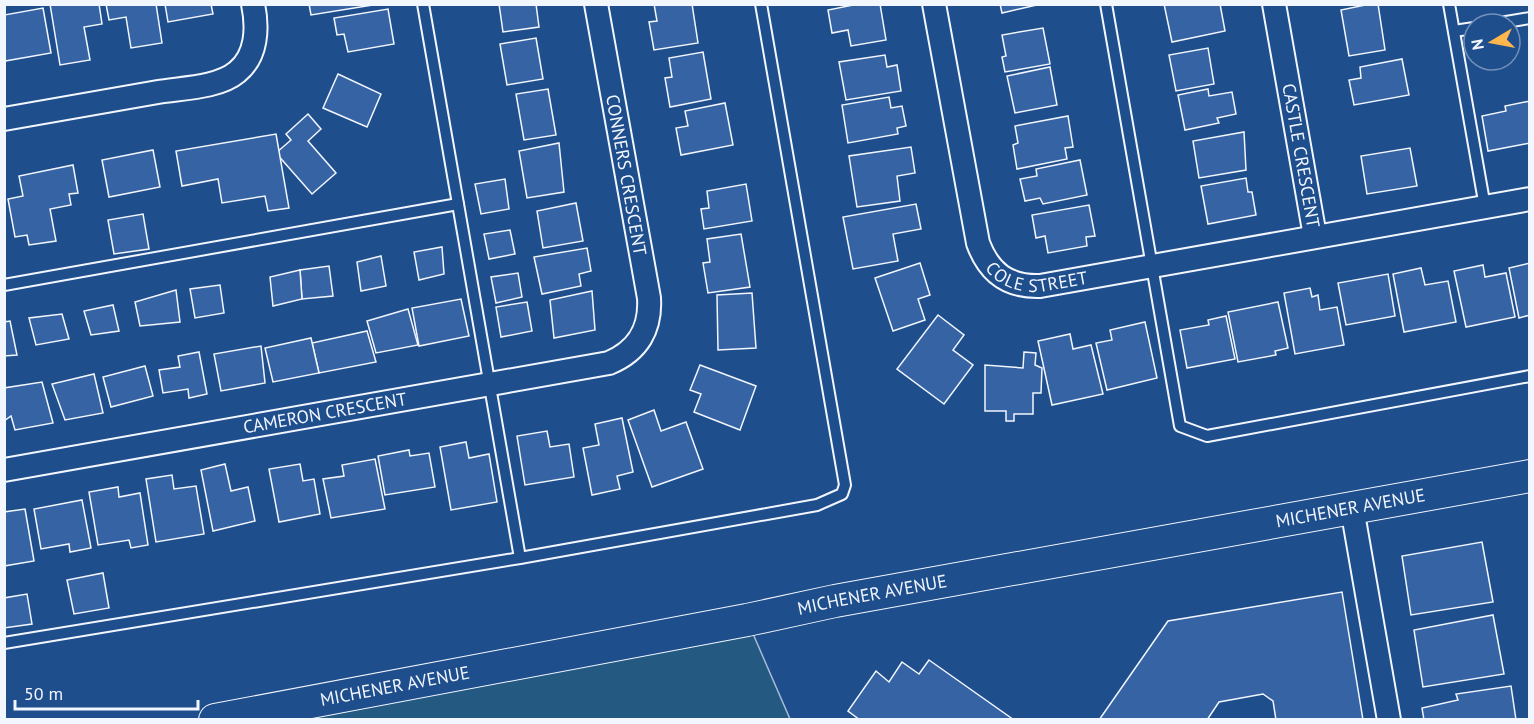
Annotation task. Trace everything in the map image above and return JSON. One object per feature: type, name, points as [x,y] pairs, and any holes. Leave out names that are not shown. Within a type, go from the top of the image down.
[{"type":"street","points":[[4,119],[202,85],[236,73],[247,62],[253,49],[256,32],[253,4]]},
{"type":"street","name":"CONNERS CRESCENT","points":[[596,4],[649,298],[650,314],[647,330],[638,343]]},
{"type":"street","name":"COLE STREET","points":[[934,4],[975,232],[983,258],[992,270],[1011,283],[1040,286],[1315,236]]},
{"type":"street","name":"CASTLE CRESCENT","points":[[1274,4],[1315,236],[1530,199]]},
{"type":"street","name":"CAMERON CRESCENT","points":[[4,470],[609,363],[625,357],[638,343]]},
{"type":"street","name":"MICHENER AVENUE","points":[[215,720],[747,620],[835,601],[1530,476]]},
{"type":"street","points":[[1352,508],[1389,720]]},
{"type":"lane","points":[[423,4],[520,558]]},
{"type":"lane","points":[[4,643],[520,558],[817,505],[842,494],[845,485],[761,4]]},
{"type":"lane","points":[[1106,4],[1180,426],[1207,436],[1530,376]]},
{"type":"lane","points":[[1449,4],[1485,207]]},
{"type":"lane","points":[[1454,31],[1462,30]]},
{"type":"lane","points":[[4,285],[458,204]]},
{"type":"shaded area","points":[[747,620],[790,719],[210,720]]},
{"type":"building","points":[[50,4],[99,4],[102,24],[84,27],[90,60],[60,65]]},
{"type":"building","points":[[106,4],[156,4],[162,43],[131,48],[126,17],[109,20]]},
{"type":"building","points":[[165,4],[211,4],[213,14],[168,22]]},
{"type":"building","points":[[309,4],[379,4],[311,15]]},
{"type":"building","points":[[499,4],[536,4],[539,27],[503,32]]},
{"type":"building","points":[[654,4],[692,4],[698,43],[654,50],[649,22],[657,21]]},
{"type":"building","points":[[858,4],[880,4],[886,40],[851,46],[848,30],[832,33],[828,10]]},
{"type":"building","points":[[1000,4],[1041,4],[1002,13]]},
{"type":"building","points":[[1164,4],[1220,4],[1225,31],[1172,42]]},
{"type":"building","points":[[1378,4],[1385,50],[1349,56],[1341,10]]},
{"type":"building","points":[[43,8],[51,53],[5,61],[4,15]]},
{"type":"building","points":[[388,9],[394,44],[348,52],[344,34],[337,35],[334,18]]},
{"type":"building","points":[[1043,28],[1050,64],[1005,72],[1002,57],[1006,56],[1002,35]]},
{"type":"building","points":[[536,38],[543,79],[507,85],[500,44]]},
{"type":"building","points":[[1208,48],[1214,84],[1176,91],[1169,55]]},
{"type":"building","points":[[703,52],[711,99],[670,107],[665,78],[672,77],[669,58]]},
{"type":"building","points":[[885,55],[887,67],[897,65],[901,91],[846,100],[839,62]]},
{"type":"building","points":[[1402,59],[1409,95],[1354,105],[1349,80],[1361,78],[1360,67]]},
{"type":"building","points":[[1050,67],[1057,105],[1015,113],[1007,76]]},
{"type":"building","points":[[338,74],[381,94],[367,127],[323,108]]},
{"type":"building","points":[[548,89],[556,135],[524,140],[516,94]]},
{"type":"building","points":[[1208,89],[1209,96],[1232,92],[1236,114],[1217,118],[1219,123],[1185,130],[1178,95]]},
{"type":"building","points":[[889,97],[891,108],[902,106],[906,126],[897,128],[898,134],[848,143],[842,105]]},
{"type":"building","points":[[1530,101],[1530,143],[1488,151],[1482,116],[1506,111],[1505,106]]},
{"type":"building","points":[[725,103],[733,145],[681,155],[676,128],[688,126],[685,111]]},
{"type":"building","points":[[308,114],[321,129],[308,141],[336,173],[312,194],[276,153],[291,140],[286,134]]},
{"type":"building","points":[[1068,116],[1073,147],[1065,148],[1067,159],[1017,169],[1013,145],[1018,143],[1015,126]]},
{"type":"building","points":[[1244,132],[1246,170],[1199,178],[1193,141]]},
{"type":"building","points":[[276,134],[289,208],[268,211],[265,196],[222,203],[218,179],[182,186],[176,151]]},
{"type":"building","points":[[559,143],[564,192],[527,198],[519,151]]},
{"type":"building","points":[[911,147],[915,173],[897,176],[900,201],[857,207],[849,156]]},
{"type":"building","points":[[1410,148],[1417,186],[1367,194],[1361,156]]},
{"type":"building","points":[[153,150],[160,187],[109,197],[102,160]]},
{"type":"building","points":[[1080,160],[1087,195],[1043,204],[1040,198],[1025,201],[1020,179],[1037,176],[1036,169]]},
{"type":"building","points":[[73,165],[78,193],[69,194],[71,205],[50,209],[56,241],[29,245],[27,235],[15,237],[8,199],[23,196],[19,176]]},
{"type":"building","points":[[1246,178],[1248,192],[1252,192],[1256,215],[1208,224],[1201,186]]},
{"type":"building","points":[[505,179],[509,209],[481,214],[475,184]]},
{"type":"building","points":[[746,184],[752,221],[704,229],[701,209],[709,208],[707,191]]},
{"type":"building","points":[[576,203],[583,241],[543,248],[537,211]]},
{"type":"building","points":[[916,204],[921,229],[893,234],[898,261],[853,269],[843,217]]},
{"type":"building","points":[[1089,205],[1095,236],[1086,237],[1087,246],[1048,253],[1045,236],[1036,238],[1032,215]]},
{"type":"building","points":[[143,214],[149,249],[114,254],[108,220]]},
{"type":"building","points":[[510,230],[515,254],[489,259],[484,234]]},
{"type":"building","points":[[741,234],[750,287],[708,293],[703,263],[710,262],[707,239]]},
{"type":"building","points":[[442,247],[444,274],[419,280],[414,252]]},
{"type":"building","points":[[587,248],[591,271],[579,274],[581,286],[542,294],[534,257]]},
{"type":"building","points":[[381,256],[386,286],[361,291],[357,262]]},
{"type":"building","points":[[920,263],[930,295],[918,299],[925,320],[893,331],[875,278]]},
{"type":"building","points":[[1530,263],[1530,315],[1519,318],[1509,268]]},
{"type":"building","points":[[1483,265],[1485,277],[1506,273],[1515,317],[1466,327],[1454,271]]},
{"type":"building","points":[[329,266],[333,296],[302,299],[300,270]]},
{"type":"building","points":[[1421,268],[1425,285],[1448,281],[1456,322],[1404,332],[1393,274]]},
{"type":"building","points":[[300,270],[302,299],[273,306],[270,277]]},
{"type":"building","points":[[518,273],[522,297],[496,303],[491,277]]},
{"type":"building","points":[[1388,274],[1395,316],[1346,325],[1338,283]]},
{"type":"building","points":[[220,285],[224,313],[195,318],[190,289]]},
{"type":"building","points":[[1310,288],[1312,297],[1318,295],[1320,310],[1337,307],[1344,345],[1295,354],[1284,293]]},
{"type":"building","points":[[176,290],[180,322],[140,326],[135,302]]},
{"type":"building","points":[[592,291],[595,330],[554,338],[550,300]]},
{"type":"building","points":[[752,293],[756,348],[718,350],[717,295]]},
{"type":"building","points":[[461,299],[469,336],[419,346],[412,308]]},
{"type":"building","points":[[527,302],[532,331],[501,337],[496,307]]},
{"type":"building","points":[[1278,302],[1288,348],[1275,351],[1276,355],[1238,362],[1228,312]]},
{"type":"building","points":[[113,305],[119,331],[91,335],[84,311]]},
{"type":"building","points":[[408,309],[418,345],[376,353],[367,321]]},
{"type":"building","points":[[62,314],[69,339],[36,345],[29,318]]},
{"type":"building","points":[[938,315],[964,335],[953,350],[973,365],[944,404],[897,369]]},
{"type":"building","points":[[1226,316],[1235,359],[1187,368],[1180,330],[1209,325],[1208,320]]},
{"type":"building","points":[[10,321],[17,355],[4,356],[4,322]]},
{"type":"building","points":[[1145,322],[1157,378],[1107,390],[1096,343],[1112,340],[1110,330]]},
{"type":"building","points":[[367,331],[376,362],[319,373],[312,343]]},
{"type":"building","points":[[1070,334],[1073,349],[1091,345],[1103,394],[1052,405],[1038,341]]},
{"type":"building","points":[[311,338],[319,373],[273,382],[265,348]]},
{"type":"building","points":[[261,346],[265,383],[221,391],[214,354]]},
{"type":"building","points":[[199,352],[207,394],[189,398],[188,389],[163,393],[159,370],[180,367],[178,356]]},
{"type":"building","points":[[1024,352],[1036,353],[1035,365],[1042,368],[1041,393],[1033,393],[1033,414],[1014,414],[1014,421],[1006,421],[1006,411],[985,411],[985,365],[1023,368]]},
{"type":"building","points":[[700,365],[756,386],[740,430],[694,412],[701,394],[690,390]]},
{"type":"building","points":[[145,366],[153,396],[111,407],[103,377]]},
{"type":"building","points":[[94,374],[103,413],[65,420],[52,384]]},
{"type":"building","points":[[42,382],[53,423],[15,430],[11,416],[4,421],[4,388]]},
{"type":"building","points":[[654,410],[661,431],[686,422],[703,469],[652,487],[628,420]]},
{"type":"building","points":[[622,418],[633,472],[617,476],[620,489],[592,495],[583,448],[599,445],[595,424]]},
{"type":"building","points":[[547,431],[550,447],[569,444],[574,477],[525,485],[517,436]]},
{"type":"building","points":[[466,442],[469,458],[489,454],[497,502],[451,510],[440,447]]},
{"type":"building","points":[[409,450],[410,456],[429,453],[435,487],[385,495],[378,456]]},
{"type":"building","points":[[375,459],[385,509],[331,518],[323,479],[344,476],[342,465]]},
{"type":"building","points":[[225,464],[231,491],[248,487],[255,521],[213,531],[201,470]]},
{"type":"building","points":[[300,464],[303,481],[314,479],[320,514],[279,522],[269,469]]},
{"type":"building","points":[[172,475],[174,489],[196,486],[204,534],[156,542],[146,479]]},
{"type":"building","points":[[118,487],[119,497],[140,493],[148,545],[131,548],[129,540],[98,545],[89,492]]},
{"type":"building","points":[[82,500],[91,548],[70,552],[69,544],[41,549],[34,509]]},
{"type":"building","points":[[25,509],[34,561],[4,566],[4,512]]},
{"type":"building","points":[[1482,542],[1493,602],[1411,615],[1402,556]]},
{"type":"building","points":[[103,573],[109,608],[74,614],[67,580]]},
{"type":"building","points":[[1342,592],[1363,720],[1276,720],[1273,701],[1263,694],[1219,702],[1207,720],[1099,720],[1168,621]]},
{"type":"building","points":[[27,594],[32,624],[4,628],[4,598]]},
{"type":"building","points":[[1493,615],[1504,674],[1423,687],[1414,630]]},
{"type":"building","points":[[929,660],[1014,720],[860,720],[848,711],[876,671],[889,682],[902,662],[919,674]]},
{"type":"building","points":[[1511,686],[1516,720],[1424,720],[1422,708],[1458,700],[1456,694]]}]
